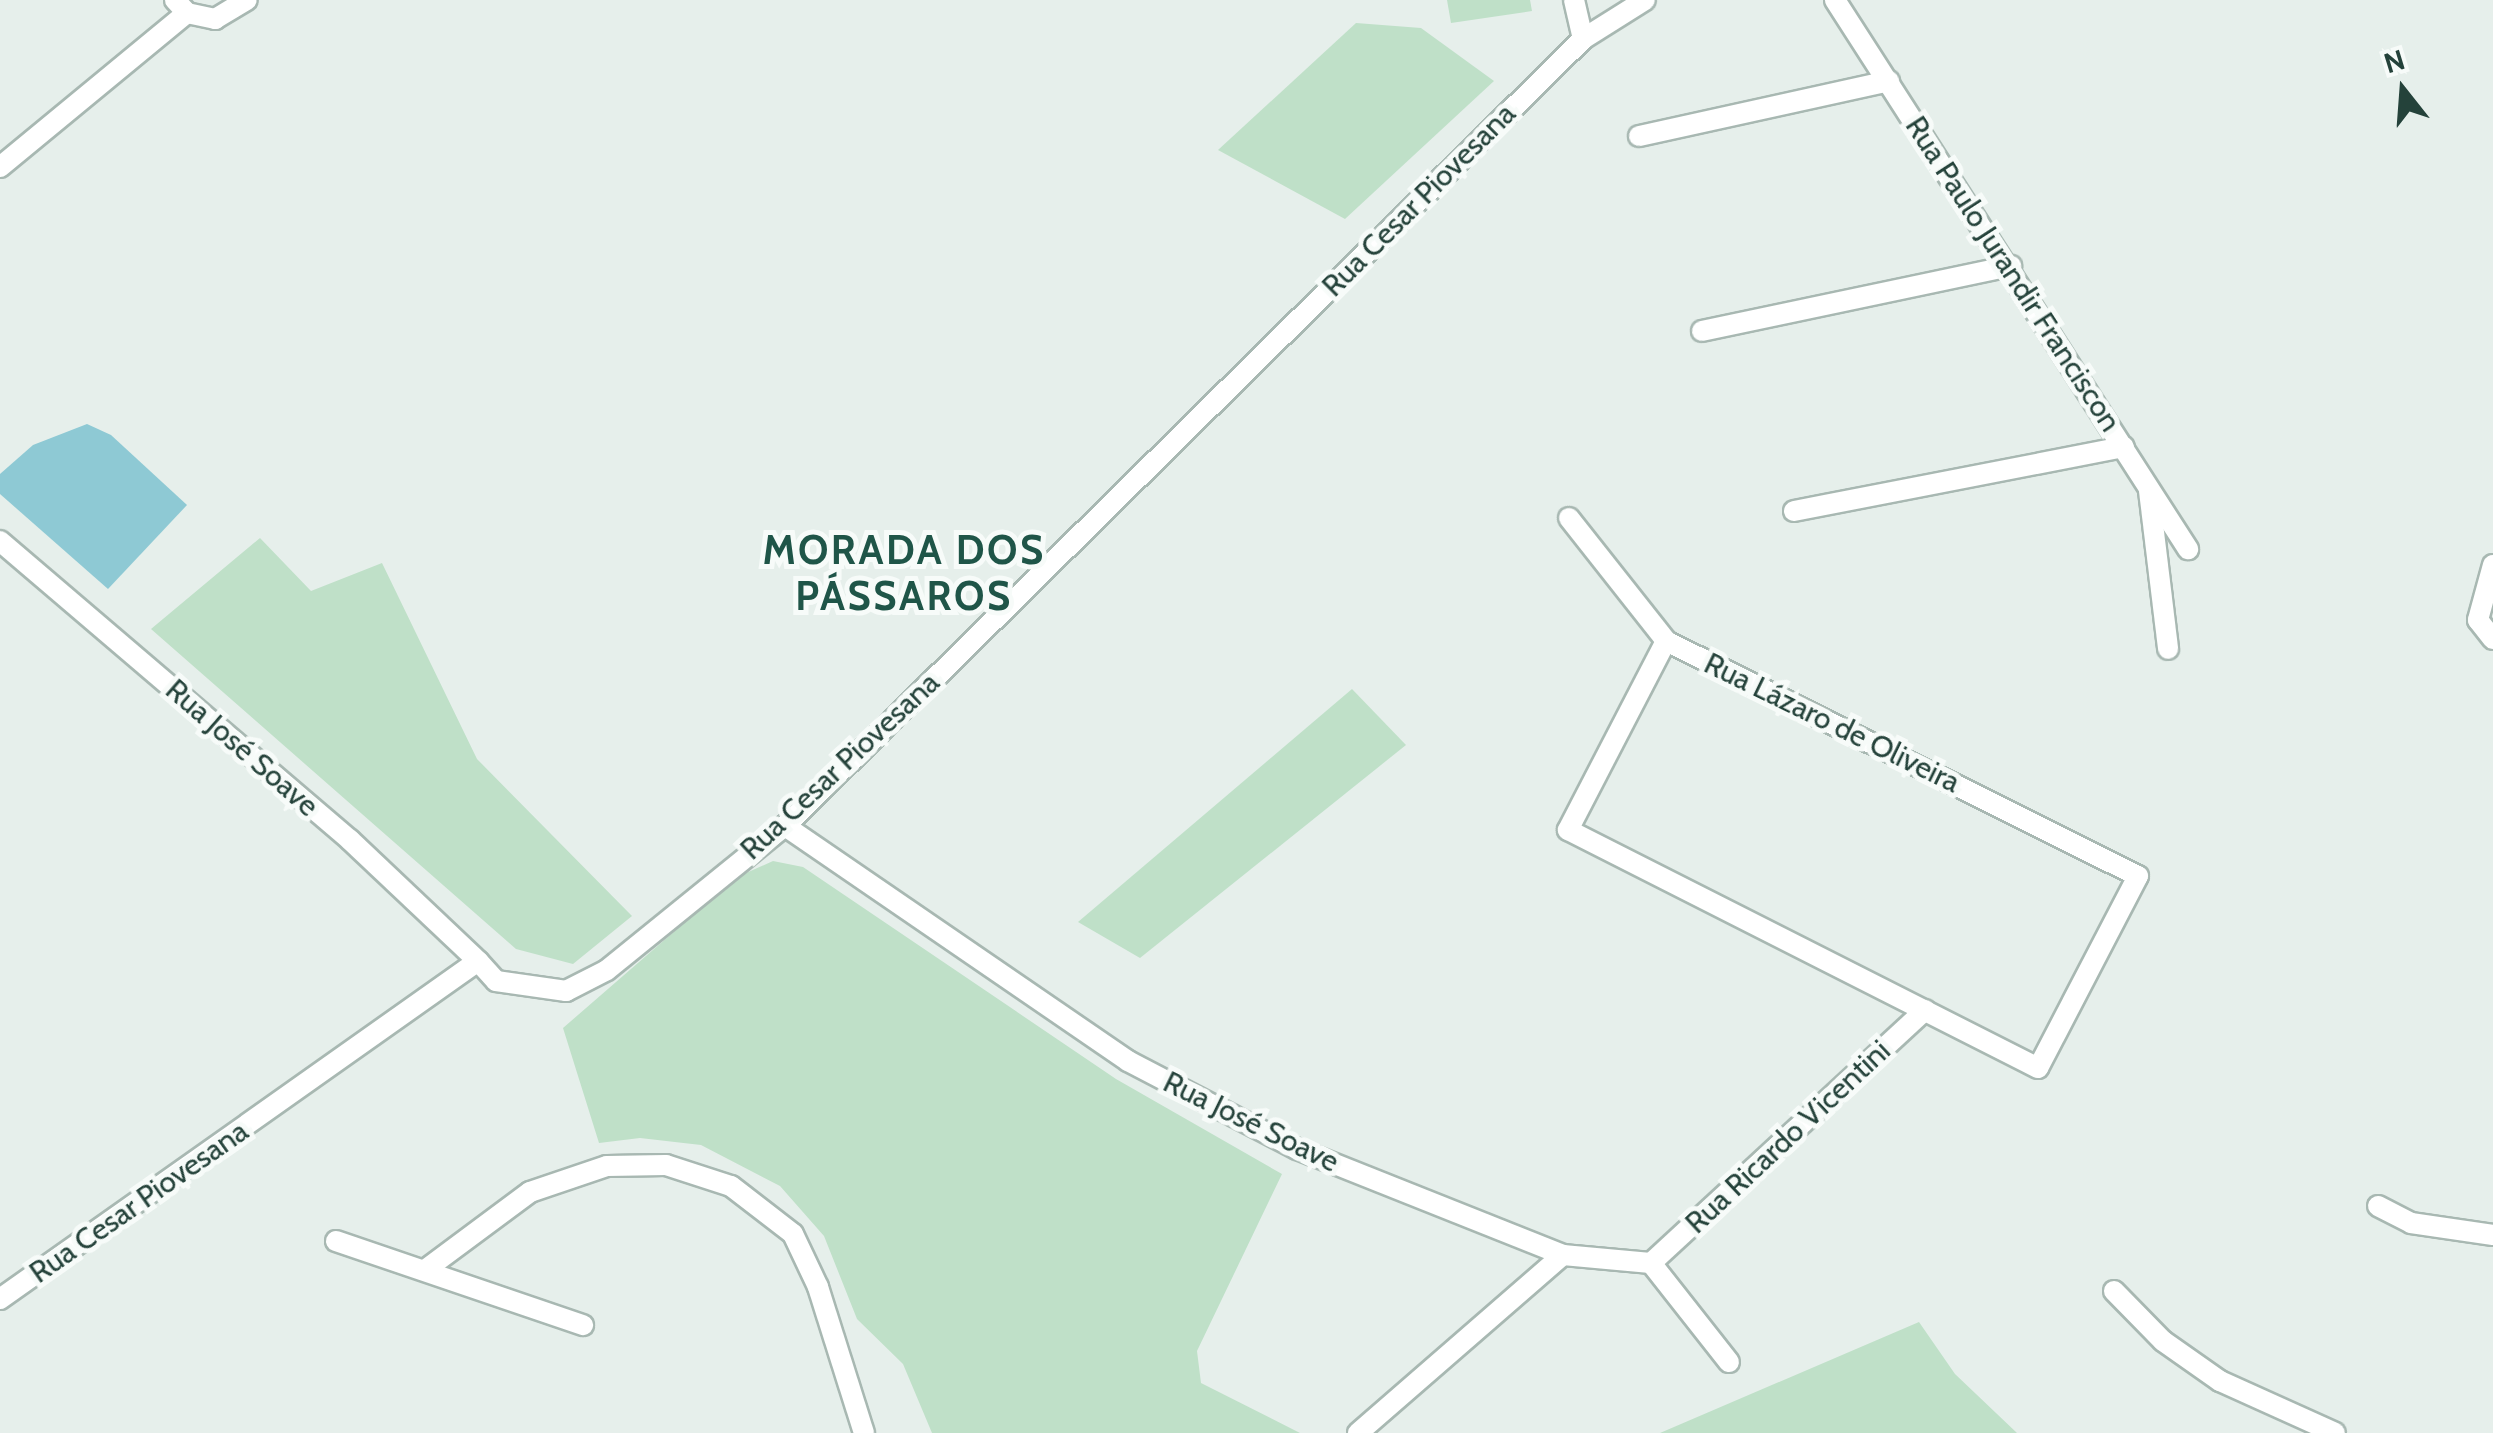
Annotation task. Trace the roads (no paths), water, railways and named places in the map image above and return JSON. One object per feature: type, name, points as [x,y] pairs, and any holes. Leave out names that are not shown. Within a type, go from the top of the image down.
[{"type":"street","points":[[0,167],[181,6],[216,19],[247,0]]},
{"type":"street","points":[[1574,0],[1583,39]]},
{"type":"street","name":"Rua Cesar Piovesana","points":[[0,1299],[478,961],[496,981],[566,991],[607,970],[785,826],[1583,39],[1645,0]]},
{"type":"street","name":"Rua Paulo Jurandir Franciscon","points":[[1836,0],[2011,266],[2188,549]]},
{"type":"street","points":[[1638,136],[1889,81]]},
{"type":"street","points":[[1702,331],[2011,266]]},
{"type":"street","points":[[1794,510],[2124,446]]},
{"type":"street","points":[[2148,484],[2168,648]]},
{"type":"street","name":"Rua Lázaro de Oliveira","points":[[1569,518],[1666,641],[2138,876],[2038,1068],[1925,1010]]},
{"type":"street","name":"Rua José Soave","points":[[0,541],[350,840],[478,961]]},
{"type":"street","points":[[2493,565],[2478,620],[2493,639]]},
{"type":"street","points":[[1666,641],[1568,830],[1925,1010]]},
{"type":"street","name":"Rua José Soave","points":[[785,826],[1128,1061],[1298,1149],[1563,1254],[1651,1263]]},
{"type":"street","name":"Rua Ricardo Vicentini","points":[[1651,1263],[1925,1010]]},
{"type":"street","points":[[425,1270],[530,1192],[607,1166],[666,1165],[731,1186],[792,1234],[818,1286],[864,1433]]},
{"type":"street","points":[[2378,1206],[2411,1223],[2493,1236]]},
{"type":"street","points":[[336,1241],[583,1325]]},
{"type":"street","points":[[1358,1433],[1563,1254]]},
{"type":"street","points":[[1651,1263],[1729,1362]]},
{"type":"street","points":[[2114,1291],[2163,1341],[2220,1381],[2335,1433]]},
{"type":"water","points":[[87,424],[111,435],[187,505],[108,589],[0,494],[0,474],[33,445]]},
{"type":"district","name":"MORADA DOS PÁSSAROS","points":[[904,573]]}]
